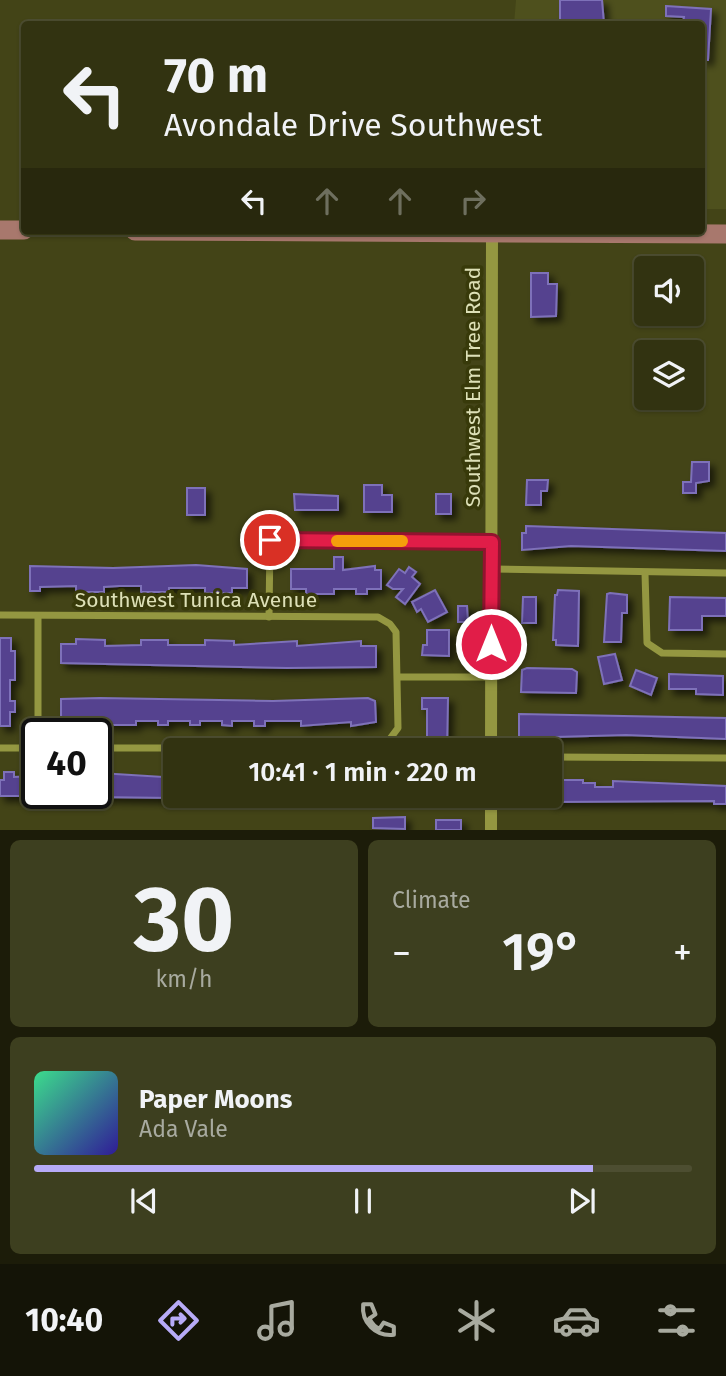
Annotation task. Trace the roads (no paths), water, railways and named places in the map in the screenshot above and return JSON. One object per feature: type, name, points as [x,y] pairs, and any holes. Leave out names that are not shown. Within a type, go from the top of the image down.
[{"type":"main road","points":[[0,230],[21,230]]},
{"type":"main road","points":[[705,234],[726,234]]},
{"type":"street","name":"Southwest Elm Tree Road","points":[[491,738],[492,235]]},
{"type":"street","points":[[269,617],[270,540],[492,542]]},
{"type":"street","points":[[492,569],[726,573]]},
{"type":"street","points":[[645,573],[647,643],[662,653],[726,654]]},
{"type":"street","name":"Southwest Tunica Avenue","points":[[0,615],[378,617],[390,624],[396,632],[399,677]]},
{"type":"street","points":[[38,617],[38,718]]},
{"type":"street","points":[[112,748],[383,748],[398,728],[399,677],[491,677]]},
{"type":"street","points":[[0,748],[21,748]]},
{"type":"street","points":[[562,757],[726,758]]},
{"type":"street","points":[[491,808],[491,830]]}]
